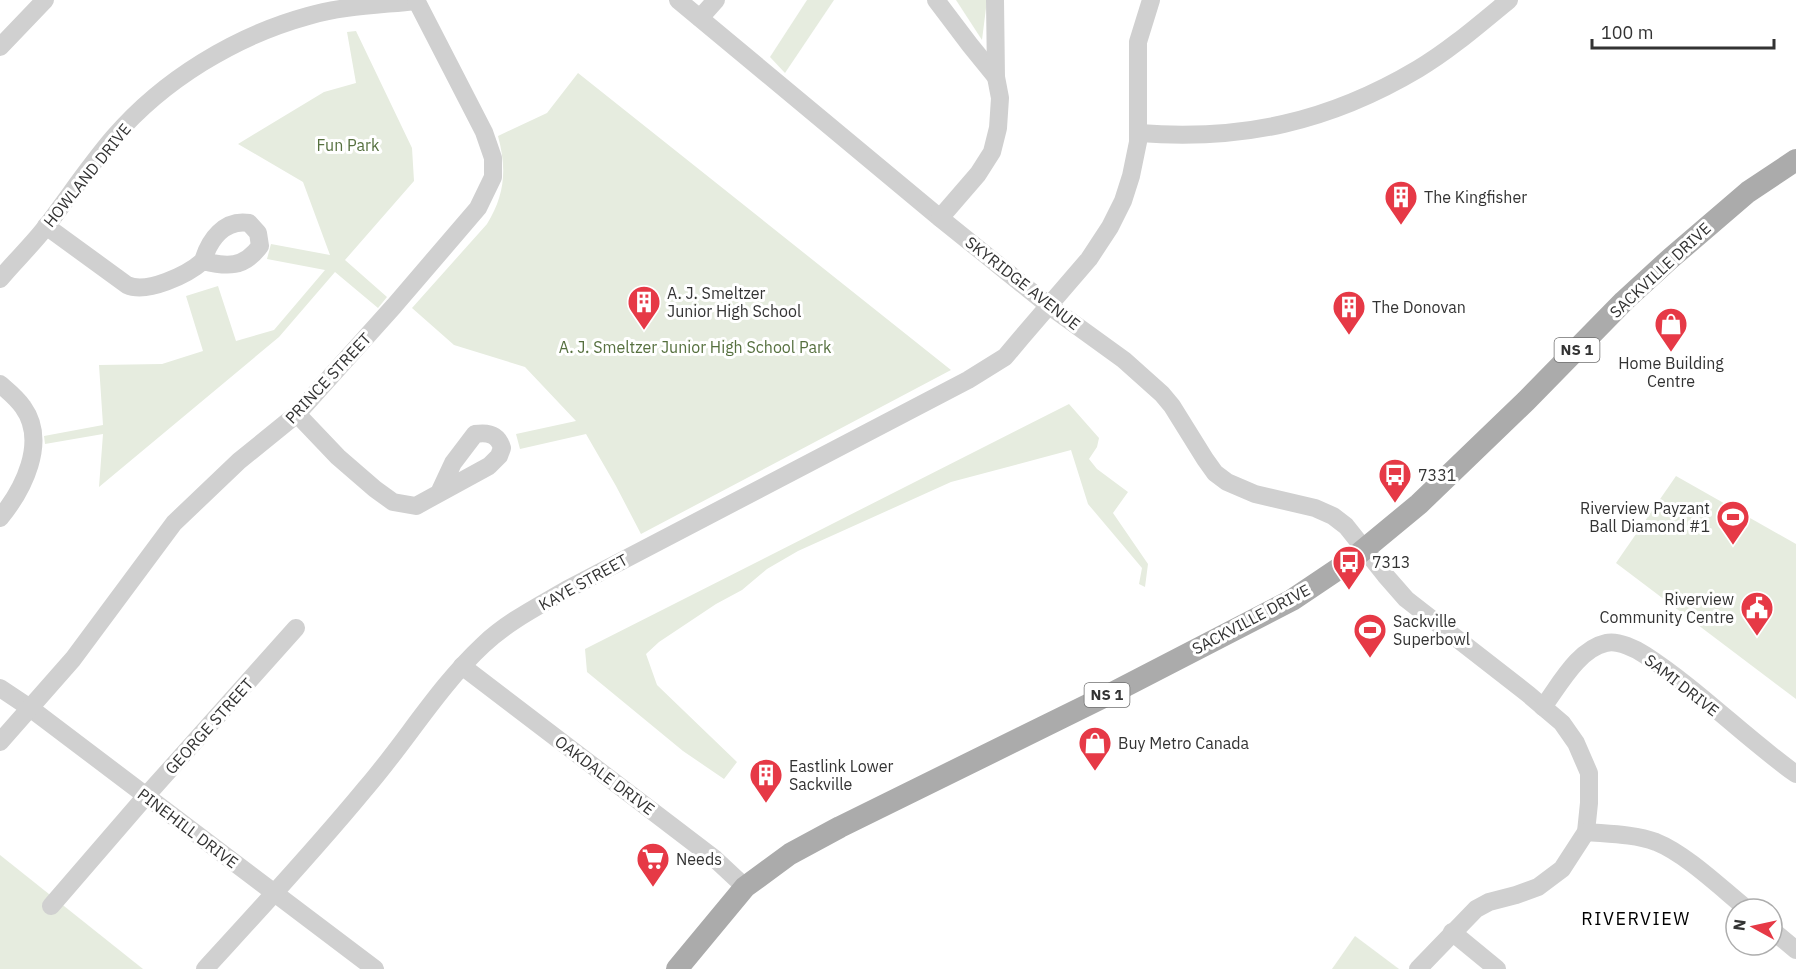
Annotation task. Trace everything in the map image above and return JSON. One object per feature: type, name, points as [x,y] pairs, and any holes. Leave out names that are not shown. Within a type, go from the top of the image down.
[{"type":"main road","name":"SACKVILLE DRIVE","points":[[677,969],[746,886],[790,854],[840,826],[1114,692],[1292,600],[1366,549],[1419,504],[1526,401],[1624,301],[1671,258],[1748,192],[1796,160]]},
{"type":"street","points":[[0,46],[45,0]]},
{"type":"street","name":"SKYRIDGE AVENUE","points":[[678,0],[940,218],[1048,305],[1124,360],[1162,394],[1215,473],[1227,483],[1255,494],[1315,508],[1346,525],[1384,575],[1406,598],[1562,723],[1576,743],[1589,773],[1586,832]]},
{"type":"street","points":[[700,18],[716,0]]},
{"type":"street","points":[[936,0],[996,77]]},
{"type":"street","points":[[940,218],[978,174],[992,152],[998,128],[1000,98],[996,77],[995,0]]},
{"type":"street","name":"KAYE STREET","points":[[205,969],[366,788],[462,666],[484,644],[519,617],[1005,357],[1089,259],[1110,227],[1123,201],[1131,177],[1139,133],[1138,42],[1147,9],[1152,0]]},
{"type":"street","points":[[1139,133],[1181,136],[1221,133],[1269,128],[1322,114],[1369,95],[1420,68],[1509,0]]},
{"type":"street","name":"HOWLAND DRIVE","points":[[0,279],[46,226],[115,136],[146,105],[184,73],[268,28],[300,18],[416,1]]},
{"type":"street","name":"PRINCE STREET","points":[[0,742],[73,659],[174,523],[239,461],[297,414],[478,208],[493,177],[492,158],[484,132],[416,1]]},
{"type":"street","points":[[46,226],[133,288],[149,287],[180,277],[203,261]]},
{"type":"street","points":[[0,384],[24,408],[31,424],[32,444],[24,482],[0,519]]},
{"type":"street","points":[[297,414],[339,457],[393,502],[416,506],[438,493]]},
{"type":"street","name":"GEORGE STREET","points":[[51,906],[296,628]]},
{"type":"street","name":"SAMI DRIVE","points":[[1543,707],[1588,651],[1607,642],[1624,645],[1644,654],[1768,755],[1796,774]]},
{"type":"street","name":"OAKDALE DRIVE","points":[[462,666],[715,859],[746,886]]},
{"type":"street","name":"PINEHILL DRIVE","points":[[0,688],[30,708],[375,969]]},
{"type":"street","points":[[1418,969],[1476,909],[1489,902],[1538,887],[1562,869],[1586,832],[1630,835],[1656,842],[1682,857],[1732,897]]},
{"type":"street","points":[[1452,932],[1497,969]]},
{"type":"street","points":[[1784,940],[1796,950]]},
{"type":"green space","points":[[807,0],[834,0],[785,73],[770,57]]},
{"type":"green space","points":[[956,0],[987,0],[982,40]]},
{"type":"green space","name":"Fun Park","points":[[356,31],[412,148],[414,181],[345,260],[387,297],[378,308],[335,272],[279,337],[99,487],[103,434],[45,444],[44,436],[103,425],[99,365],[162,364],[203,351],[186,296],[218,286],[236,341],[274,330],[325,270],[267,259],[271,244],[330,255],[303,182],[238,144],[324,92],[356,83],[347,32]]},
{"type":"green space","name":"A. J. Smeltzer Junior High School Park","points":[[578,73],[951,370],[641,534],[586,434],[520,449],[516,434],[576,421],[525,367],[454,345],[412,308],[487,224],[498,203],[503,182],[503,160],[498,136],[547,113]]},
{"type":"green space","points":[[1069,404],[1099,438],[1097,447],[1089,459],[1097,469],[1128,492],[1113,513],[1148,564],[1145,587],[1139,584],[1142,568],[1088,504],[1071,450],[951,482],[798,551],[767,569],[742,590],[716,604],[659,642],[646,654],[657,685],[737,762],[724,779],[683,751],[587,672],[585,649]]},
{"type":"green space","points":[[1676,476],[1796,544],[1796,699],[1616,563]]},
{"type":"green space","points":[[0,855],[143,969],[0,969]]},
{"type":"green space","points":[[1355,936],[1399,969],[1332,969]]},
{"type":"place","name":"The Kingfisher","points":[[1401,226]]},
{"type":"place","name":"A. J. Smeltzer Junior High School","points":[[644,331]]},
{"type":"place","name":"The Donovan","points":[[1349,336]]},
{"type":"place","name":"Home Building Centre","points":[[1671,353]]},
{"type":"place","name":"7331","points":[[1395,504]]},
{"type":"place","name":"Riverview Payzant Ball Diamond #1","points":[[1733,546]]},
{"type":"place","name":"7313","points":[[1349,591]]},
{"type":"place","name":"Riverview Community Centre","points":[[1757,637]]},
{"type":"place","name":"Sackville Superbowl","points":[[1370,659]]},
{"type":"place","name":"Buy Metro Canada","points":[[1095,772]]},
{"type":"place","name":"Eastlink Lower Sackville","points":[[766,804]]},
{"type":"place","name":"Needs","points":[[653,888]]},
{"type":"district","name":"RIVERVIEW","points":[[1636,919]]}]
